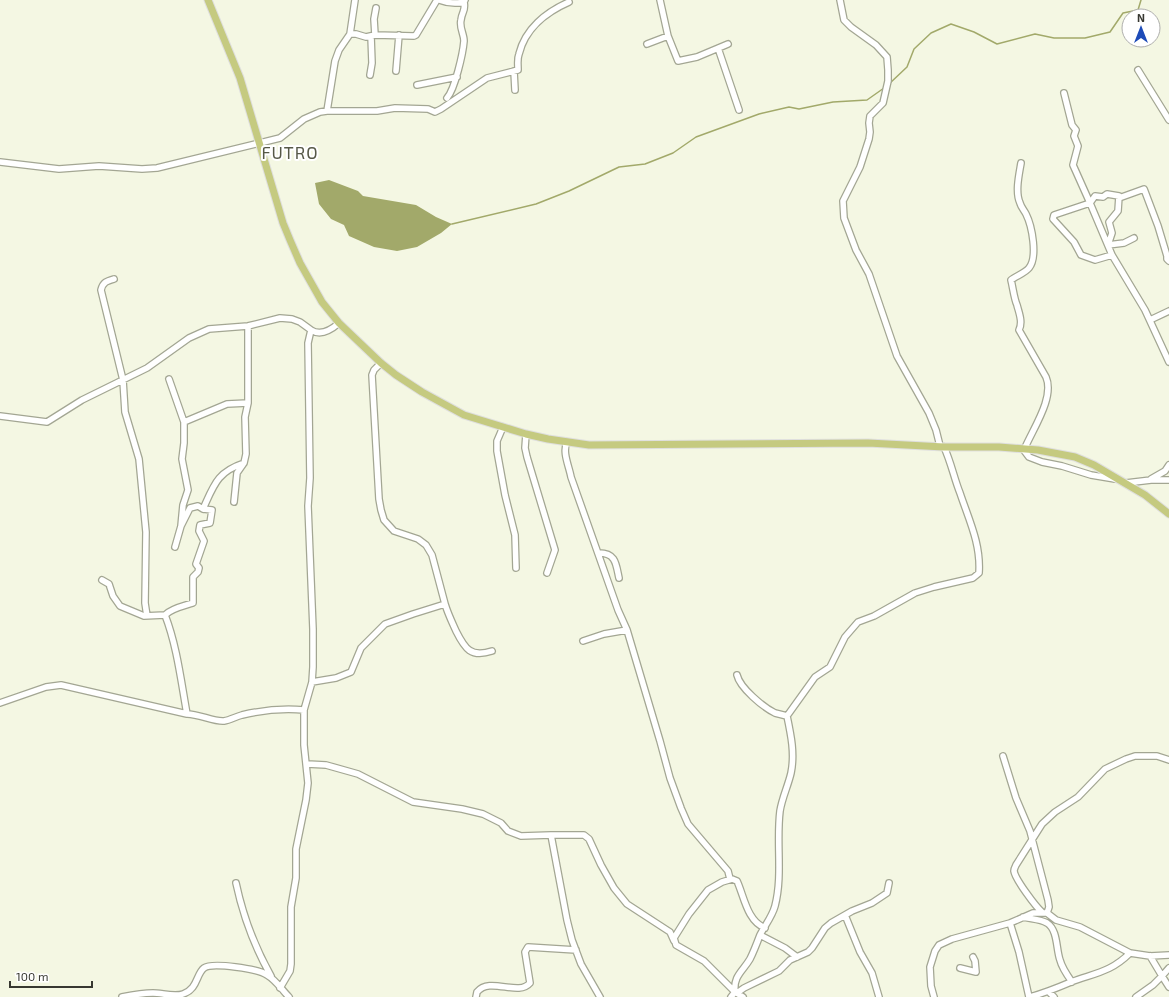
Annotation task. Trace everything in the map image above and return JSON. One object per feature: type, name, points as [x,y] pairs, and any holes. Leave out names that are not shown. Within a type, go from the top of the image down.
[{"type":"main road","points":[[208,0],[240,78],[283,223],[300,263],[322,302],[339,323],[381,363],[422,392],[464,415],[526,434],[589,445],[868,443],[942,447],[999,447],[1043,451],[1075,458],[1094,465],[1145,495],[1169,514]]},
{"type":"street","points":[[327,111],[335,61],[339,50],[350,34],[355,0]]},
{"type":"street","points":[[350,34],[366,37],[373,35],[416,36],[438,0],[453,3],[464,1],[465,8],[460,20],[464,41],[457,77],[450,95],[447,98]]},
{"type":"street","points":[[660,0],[668,36],[678,60],[697,57],[728,44]]},
{"type":"street","points":[[736,993],[736,978],[750,958],[760,935],[771,918],[776,905],[779,872],[780,811],[792,765],[792,742],[787,716],[815,677],[830,667],[845,637],[856,624],[934,586],[973,578],[979,573],[979,558],[973,527],[949,458],[942,447],[929,413],[897,356],[869,274],[856,250],[844,218],[843,201],[853,184],[869,139],[870,116],[883,103],[888,80],[887,57],[876,46],[847,24],[842,15],[840,0]]},
{"type":"street","points":[[0,162],[59,169],[99,166],[142,169],[157,168],[280,138],[304,119],[320,112],[376,111],[395,108],[428,109],[435,112],[442,109],[487,78],[501,73],[518,70],[518,56],[520,49],[533,27],[557,7],[569,2]]},
{"type":"street","points":[[370,75],[376,8]]},
{"type":"street","points":[[396,71],[399,36]]},
{"type":"street","points":[[647,44],[668,36]]},
{"type":"street","points":[[718,48],[739,110]]},
{"type":"street","points":[[1138,70],[1169,120]]},
{"type":"street","points":[[514,71],[515,90]]},
{"type":"street","points":[[417,85],[457,77]]},
{"type":"street","points":[[1064,93],[1072,125],[1076,130],[1074,136],[1078,146],[1073,165],[1112,255],[1141,303],[1169,362]]},
{"type":"street","points":[[1021,163],[1018,186],[1019,203],[1029,224],[1034,249],[1034,258],[1028,269],[1011,280],[1017,305],[1020,311],[1021,324],[1019,330],[1046,377],[1049,386],[1041,416],[1024,450],[1029,457],[1042,462],[1062,466],[1091,475],[1123,481],[1169,480]]},
{"type":"street","points":[[1119,198],[1144,189],[1158,226],[1167,260],[1169,261]]},
{"type":"street","points":[[1112,255],[1095,260],[1081,255],[1074,242],[1053,219],[1054,214],[1090,203],[1095,196],[1103,197],[1107,194],[1119,196],[1119,198]]},
{"type":"street","points":[[1108,245],[1112,233],[1109,222],[1118,211],[1119,198]]},
{"type":"street","points":[[1108,245],[1124,243],[1134,238]]},
{"type":"street","points":[[114,279],[102,285],[101,290],[123,380],[126,412],[139,459],[146,532],[145,603],[147,616]]},
{"type":"street","points":[[1150,320],[1169,311]]},
{"type":"street","points":[[0,416],[47,422],[70,407],[147,368],[198,333],[209,329],[248,326],[271,320],[288,318],[300,322],[318,333],[326,331],[339,323]]},
{"type":"street","points":[[234,502],[237,473],[244,463],[246,454],[245,417],[248,403],[248,326]]},
{"type":"street","points":[[280,988],[290,971],[291,964],[290,916],[296,878],[296,849],[308,783],[304,745],[304,710],[312,682],[313,636],[308,506],[310,478],[310,407],[308,359],[311,330]]},
{"type":"street","points":[[381,363],[372,375],[379,499],[382,515],[384,520],[394,531],[418,540],[426,545],[432,555],[445,604],[463,646],[475,653],[482,654],[492,651]]},
{"type":"street","points":[[169,379],[184,422],[182,459],[188,490],[182,505],[181,526]]},
{"type":"street","points":[[184,422],[227,404],[248,403]]},
{"type":"street","points":[[502,427],[497,441],[497,451],[506,500],[515,535],[516,568]]},
{"type":"street","points":[[526,434],[525,448],[527,457],[554,550],[547,573]]},
{"type":"street","points":[[567,442],[565,445],[567,462],[618,610],[627,630],[670,778],[681,808],[688,824],[728,871],[730,880]]},
{"type":"street","points":[[203,509],[221,475],[235,466],[244,463]]},
{"type":"street","points":[[1151,480],[1165,471],[1169,465]]},
{"type":"street","points":[[102,580],[109,584],[112,596],[120,606],[147,616],[165,615],[166,613],[179,607],[193,603],[193,576],[198,572],[199,568],[196,564],[204,542],[199,531],[200,524],[210,522],[212,510],[203,509],[198,506],[190,508],[181,526],[175,547]]},
{"type":"street","points":[[599,552],[611,555],[614,558],[619,578]]},
{"type":"street","points":[[312,682],[336,678],[351,672],[361,648],[385,624],[445,604]]},
{"type":"street","points":[[165,615],[177,656],[187,714]]},
{"type":"street","points":[[583,641],[604,634],[627,630]]},
{"type":"street","points":[[737,675],[744,688],[761,703],[775,713],[787,716]]},
{"type":"street","points":[[0,703],[46,687],[61,686],[187,714],[200,715],[221,721],[240,715],[273,709],[304,710]]},
{"type":"street","points":[[934,997],[931,986],[930,967],[937,947],[952,939],[1010,923],[1032,913],[1045,912],[1049,907],[1048,898],[1028,823],[1014,792],[1002,756]]},
{"type":"street","points":[[1169,760],[1157,756],[1135,756],[1107,768],[1078,797],[1054,812],[1040,827],[1016,865],[1014,871],[1031,900],[1038,908],[1056,920],[1080,927],[1130,953],[1150,956],[1169,955]]},
{"type":"street","points":[[307,764],[326,765],[358,774],[413,802],[462,809],[483,814],[501,823],[508,831],[521,836],[551,834],[584,835],[589,839],[614,888],[627,904],[670,932],[674,942],[678,946],[704,961],[736,993],[743,997]]},
{"type":"street","points":[[551,834],[569,928],[581,964],[600,997]]},
{"type":"street","points":[[674,942],[674,938],[704,894],[716,884],[734,879],[737,881],[743,899],[758,925],[765,928]]},
{"type":"street","points":[[236,883],[243,912],[259,954],[273,979],[289,997]]},
{"type":"street","points":[[731,997],[744,988],[780,971],[788,962],[812,948],[828,925],[852,910],[868,906],[882,898],[887,893],[889,883]]},
{"type":"street","points":[[845,915],[860,952],[872,973],[879,997]]},
{"type":"street","points":[[1023,917],[1045,922],[1050,926],[1055,937],[1063,968],[1072,982]]},
{"type":"street","points":[[1010,923],[1019,952],[1029,997],[1049,992],[1107,970],[1130,953]]},
{"type":"street","points":[[760,935],[785,948],[797,957]]},
{"type":"street","points":[[476,997],[476,992],[484,987],[495,987],[511,990],[527,987],[530,983],[525,952],[528,947],[576,950]]},
{"type":"street","points":[[1150,956],[1169,987]]},
{"type":"street","points":[[960,968],[976,972],[973,957]]},
{"type":"street","points":[[122,997],[146,993],[183,994],[189,991],[196,984],[203,969],[209,966],[252,969],[267,974],[273,979]]},
{"type":"street","points":[[1136,997],[1153,985],[1169,968]]},
{"type":"street","points":[[1049,992],[1054,997]]},
{"type":"shaded area","points":[[329,180],[358,191],[363,196],[416,205],[436,217],[452,224],[441,233],[417,247],[397,251],[374,247],[349,236],[344,225],[331,219],[319,204],[315,183]]},
{"type":"waterway","points":[[889,84],[907,67],[914,49],[931,33],[951,24],[974,32],[997,44],[1035,34],[1054,38],[1085,38],[1110,32],[1123,13],[1138,10],[1141,0]]},
{"type":"waterway","points":[[452,224],[536,204],[569,191],[619,167],[645,164],[673,153],[696,137],[759,114],[789,107],[799,109],[833,102],[867,100],[884,88]]},
{"type":"district","name":"FUTRO","points":[[290,153]]}]
